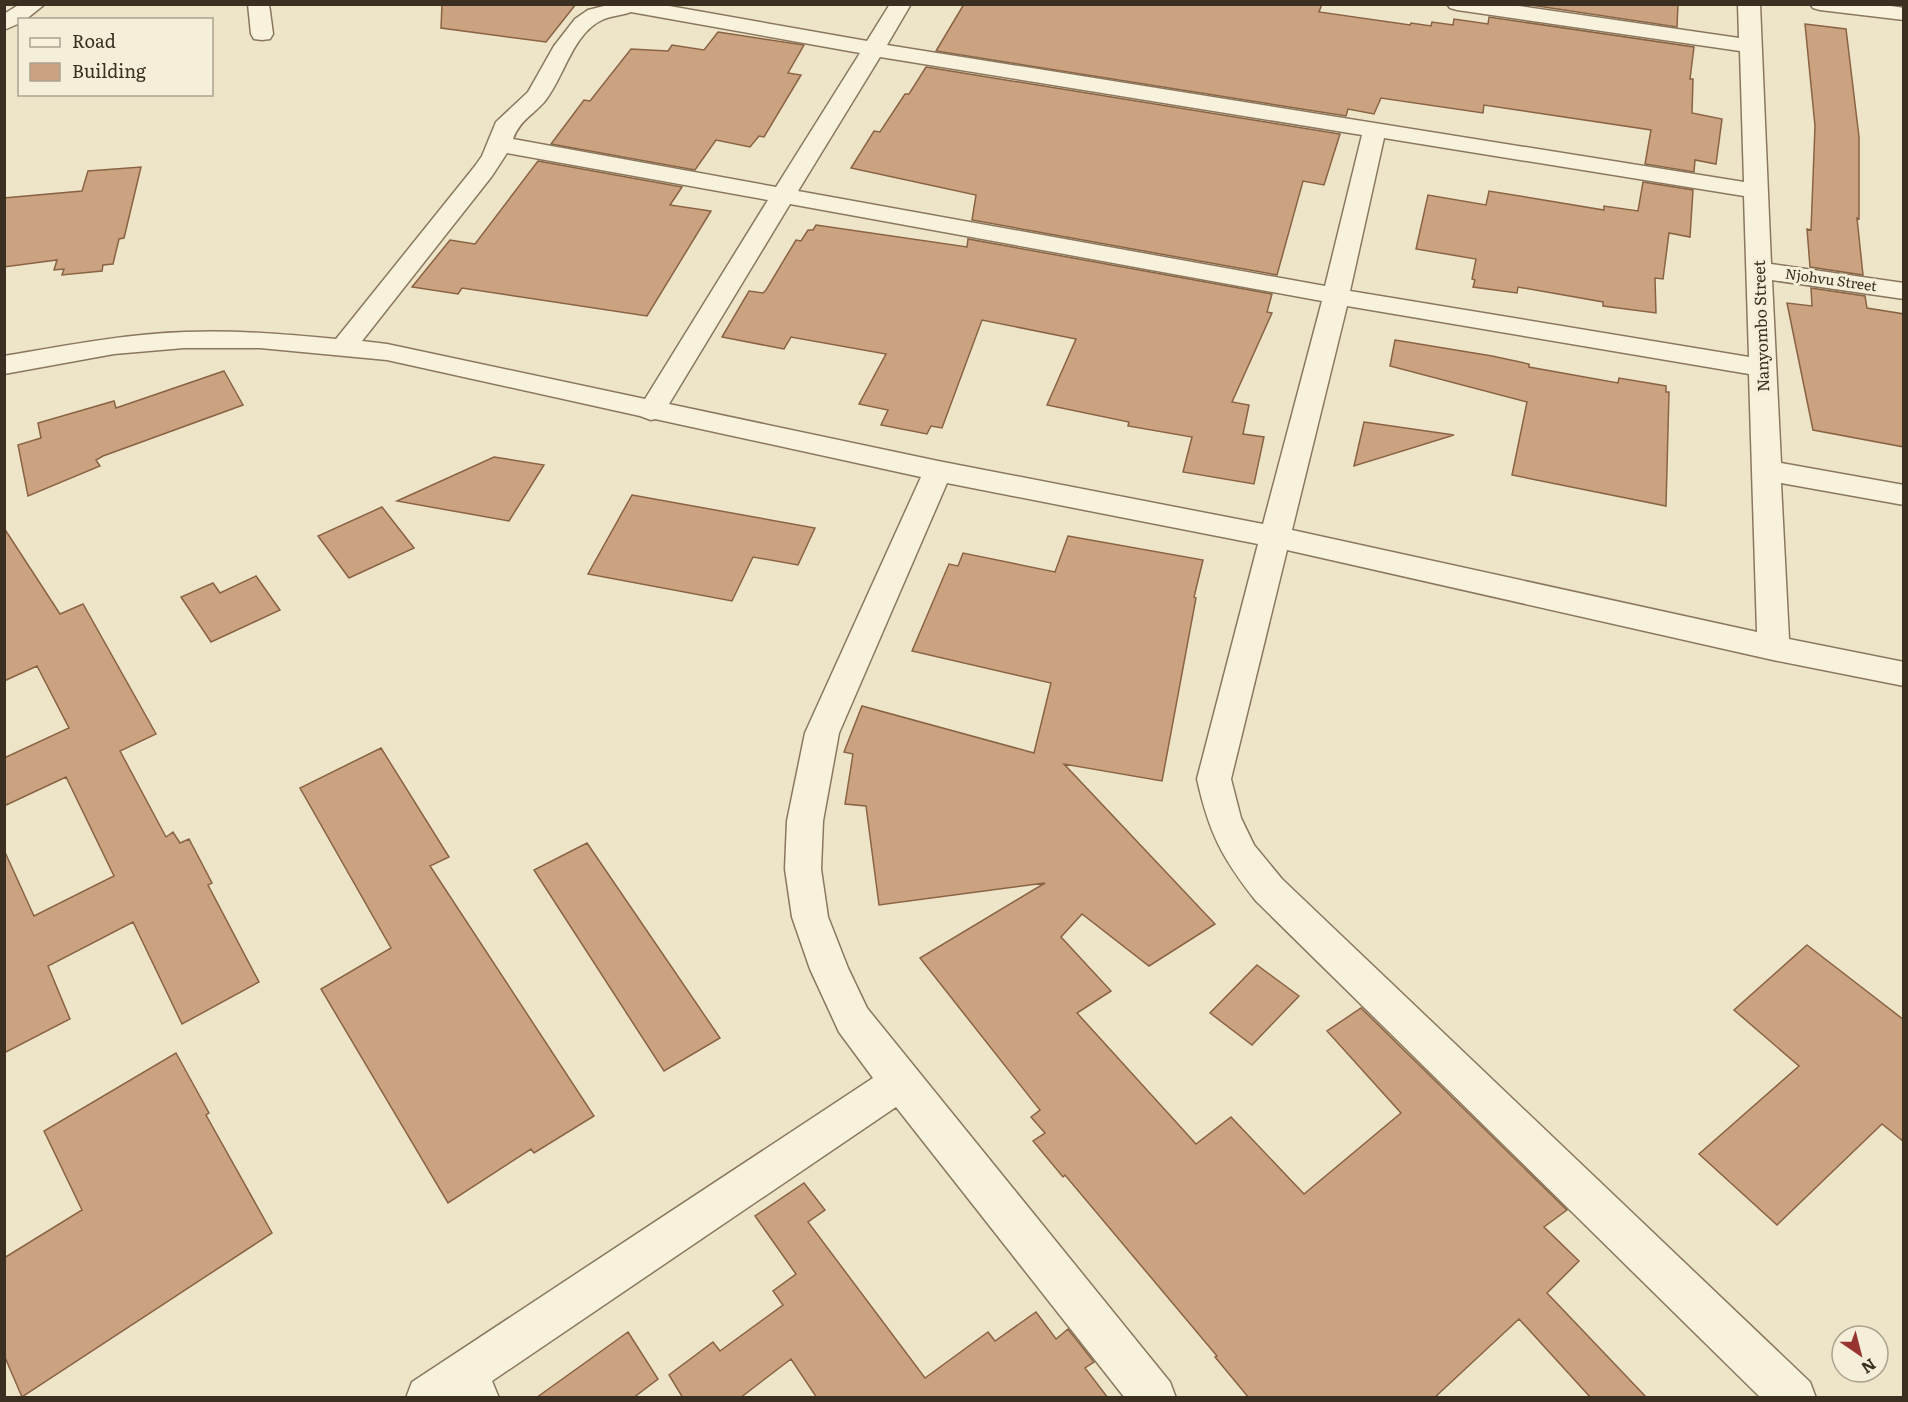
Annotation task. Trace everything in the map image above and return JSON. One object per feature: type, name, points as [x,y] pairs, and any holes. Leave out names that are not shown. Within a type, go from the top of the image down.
[{"type":"street","points":[[4,24],[35,4]]},
{"type":"street","points":[[258,4],[262,34]]},
{"type":"street","points":[[651,411],[902,4]]},
{"type":"street","points":[[1457,4],[1751,46]]},
{"type":"street","name":"Nanyombo Street","points":[[1749,4],[1773,648]]},
{"type":"street","points":[[1820,4],[1904,14]]},
{"type":"street","points":[[344,346],[484,171],[508,122],[536,97],[565,46],[583,24],[596,15],[631,6],[873,49],[1756,191]]},
{"type":"street","points":[[1374,131],[1336,296],[1214,778],[1223,818],[1241,855],[1269,890],[1794,1398]]},
{"type":"street","points":[[499,144],[785,194],[1336,296],[1763,368]]},
{"type":"street","name":"Njohvu Street","points":[[1759,270],[1904,291]]},
{"type":"street","points":[[4,365],[114,346],[184,340],[260,340],[344,346],[387,352],[651,411],[938,471],[1275,537],[1773,648],[1904,674]]},
{"type":"street","points":[[1766,470],[1904,495]]},
{"type":"street","points":[[938,471],[822,733],[804,821],[802,869],[810,917],[828,969],[853,1020],[900,1082],[1154,1398]]},
{"type":"street","points":[[428,1398],[471,1386],[900,1082]]},
{"type":"building","points":[[442,4],[576,4],[546,42],[441,28]]},
{"type":"building","points":[[964,4],[1322,4],[1319,12],[1410,25],[1411,23],[1431,26],[1432,22],[1453,25],[1454,19],[1488,24],[1489,17],[1694,47],[1690,79],[1693,79],[1692,113],[1722,119],[1716,164],[1695,160],[1694,172],[1645,164],[1651,130],[1484,105],[1483,113],[1381,98],[1374,114],[1348,109],[1346,116],[936,51]]},
{"type":"building","points":[[1524,4],[1678,4],[1677,27]]},
{"type":"building","points":[[1805,24],[1846,29],[1859,137],[1859,219],[1857,218],[1863,275],[1810,267],[1807,229],[1811,230],[1815,126]]},
{"type":"building","points":[[718,32],[804,45],[788,73],[801,75],[764,137],[759,136],[750,147],[716,140],[695,170],[551,144],[584,100],[590,101],[631,49],[668,51],[672,45],[704,50]]},
{"type":"building","points":[[926,67],[1340,134],[1324,185],[1303,181],[1277,275],[972,220],[976,195],[851,168],[874,131],[880,132]]},
{"type":"building","points":[[538,161],[682,187],[670,205],[711,211],[647,316],[462,288],[458,294],[412,287],[450,240],[475,244]]},
{"type":"building","points":[[141,167],[124,238],[119,239],[113,264],[103,265],[102,271],[62,275],[64,269],[54,270],[57,260],[4,267],[4,198],[82,191],[88,171]]},
{"type":"building","points":[[1643,182],[1693,190],[1690,237],[1669,233],[1663,279],[1655,278],[1656,313],[1603,306],[1603,302],[1518,287],[1517,293],[1473,287],[1475,280],[1472,279],[1476,259],[1416,249],[1428,195],[1486,205],[1489,191],[1604,210],[1604,206],[1638,211]]},
{"type":"building","points":[[816,225],[967,247],[968,239],[1272,294],[1267,312],[1272,313],[1232,402],[1249,405],[1243,434],[1264,437],[1254,484],[1183,472],[1192,437],[1128,426],[1129,422],[1047,405],[1076,339],[982,320],[942,428],[931,426],[927,434],[881,425],[888,410],[859,404],[886,354],[791,337],[784,349],[722,337],[749,291],[763,293],[796,240],[801,241],[808,230],[813,230]]},
{"type":"building","points":[[1811,288],[1865,296],[1867,308],[1904,314],[1904,447],[1813,430],[1787,303],[1812,306]]},
{"type":"building","points":[[1395,340],[1492,356],[1529,364],[1529,367],[1618,383],[1619,378],[1666,386],[1666,392],[1669,392],[1666,506],[1512,475],[1527,402],[1390,366]]},
{"type":"building","points":[[224,371],[243,405],[103,456],[96,460],[100,466],[28,496],[18,445],[41,438],[38,423],[114,401],[116,408]]},
{"type":"building","points":[[1364,422],[1454,435],[1354,466]]},
{"type":"building","points":[[494,457],[544,465],[509,521],[397,501]]},
{"type":"building","points":[[632,495],[815,528],[798,565],[753,557],[732,601],[588,574]]},
{"type":"building","points":[[382,507],[414,548],[349,578],[318,536]]},
{"type":"building","points":[[4,528],[60,614],[83,604],[156,734],[120,751],[166,837],[173,832],[180,843],[189,839],[212,883],[208,885],[259,982],[182,1024],[133,922],[48,966],[70,1019],[4,1053],[4,850],[34,916],[114,876],[66,777],[4,806],[4,758],[69,728],[37,666],[4,681]]},
{"type":"building","points":[[1068,536],[1203,560],[1194,597],[1196,598],[1162,781],[1064,764],[1215,924],[1149,966],[1082,914],[1061,937],[1111,991],[1077,1013],[1196,1144],[1231,1117],[1304,1194],[1401,1113],[1327,1031],[1361,1008],[1567,1210],[1544,1227],[1579,1261],[1547,1293],[1647,1398],[1591,1398],[1519,1319],[1434,1398],[1249,1398],[1215,1357],[1217,1356],[1065,1175],[1063,1177],[1033,1141],[1045,1133],[1031,1117],[1040,1110],[920,958],[1045,883],[879,905],[866,806],[845,804],[853,754],[844,752],[862,706],[1034,753],[1051,683],[912,651],[949,564],[958,566],[963,553],[1055,572]]},
{"type":"building","points":[[256,576],[280,610],[211,642],[181,597],[213,583],[220,593]]},
{"type":"building","points":[[381,748],[449,857],[430,866],[594,1116],[534,1153],[531,1149],[448,1203],[321,989],[391,948],[300,788]]},
{"type":"building","points":[[587,843],[720,1038],[664,1071],[534,870]]},
{"type":"building","points":[[1807,945],[1904,1020],[1904,1142],[1882,1124],[1777,1225],[1699,1154],[1799,1066],[1734,1010]]},
{"type":"building","points":[[1257,965],[1299,996],[1252,1045],[1210,1013]]},
{"type":"building","points":[[176,1053],[209,1113],[206,1115],[272,1233],[22,1397],[4,1355],[4,1258],[82,1210],[44,1131]]},
{"type":"building","points":[[804,1183],[825,1210],[808,1222],[925,1378],[988,1332],[995,1341],[1036,1312],[1056,1339],[1068,1329],[1094,1362],[1085,1368],[1108,1398],[817,1398],[791,1359],[740,1398],[683,1398],[669,1375],[713,1342],[720,1351],[783,1305],[773,1291],[796,1274],[755,1216]]},
{"type":"building","points":[[628,1332],[658,1379],[633,1398],[536,1398]]}]
